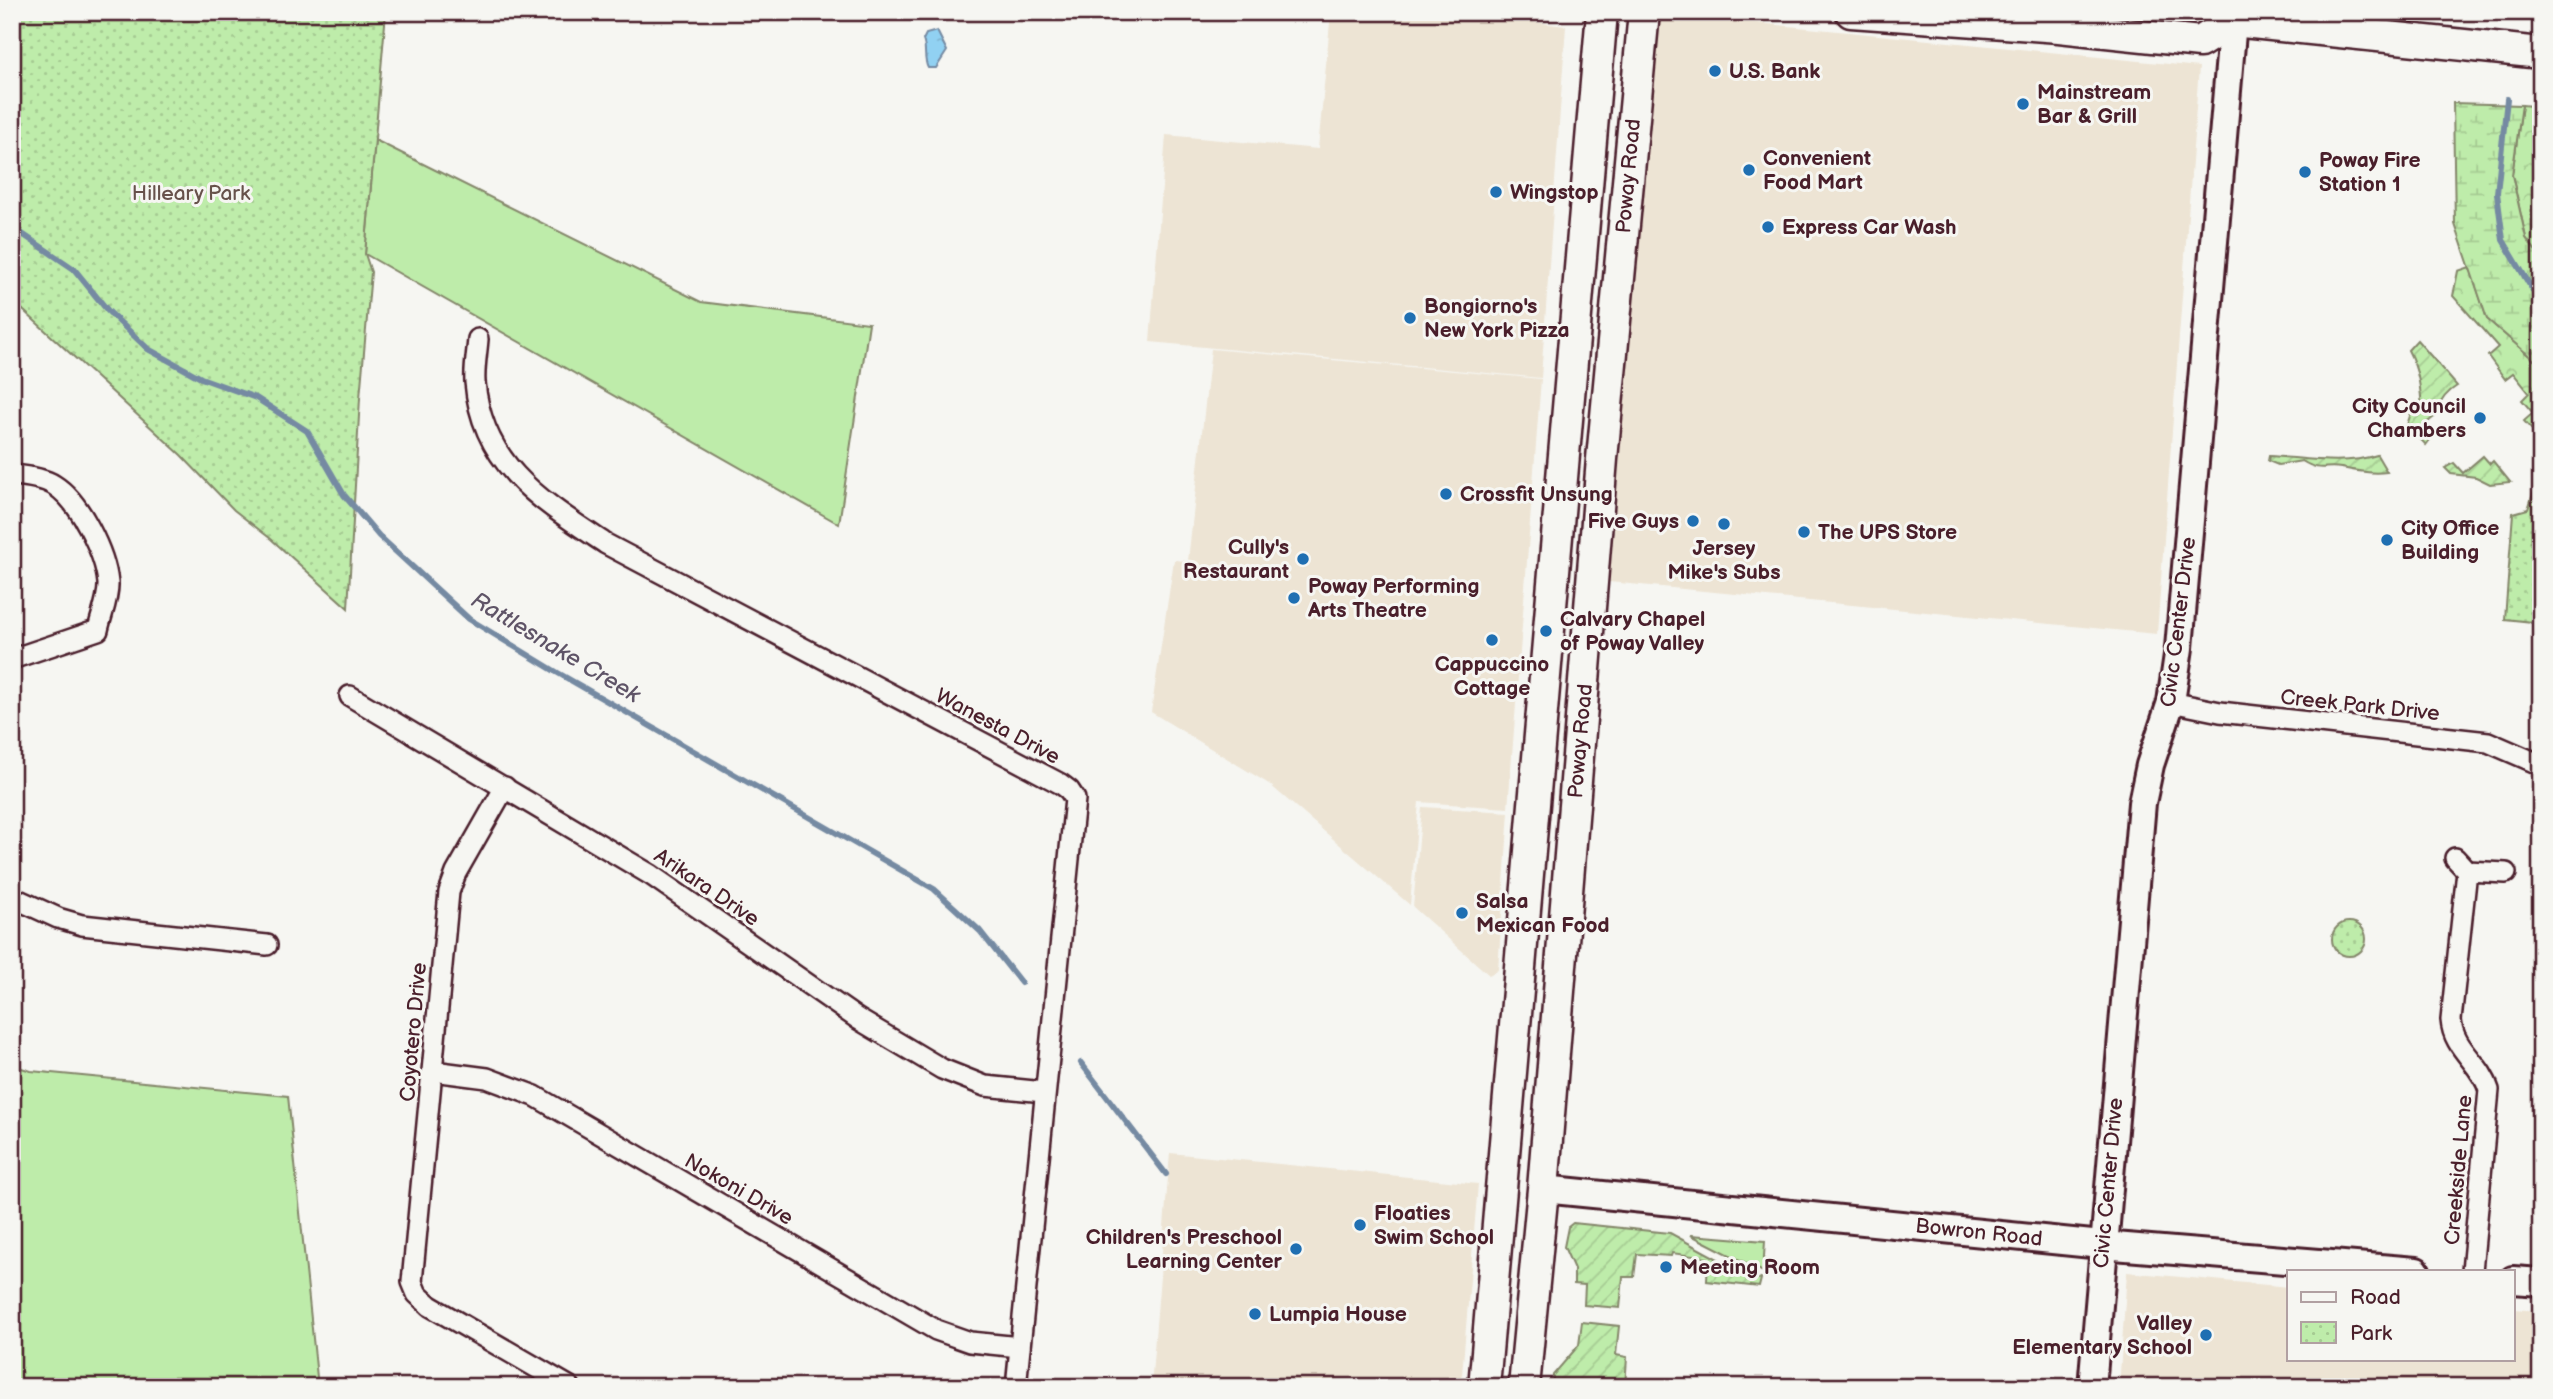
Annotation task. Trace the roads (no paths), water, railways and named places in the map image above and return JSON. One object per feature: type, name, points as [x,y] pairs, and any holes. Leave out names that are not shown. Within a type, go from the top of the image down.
[{"type":"main road","name":"Poway Road","points":[[1492,1381],[1513,1047],[1602,12]]},
{"type":"main road","name":"Poway Road","points":[[1524,1387],[1644,12]]},
{"type":"main road","points":[[1851,12],[1973,17],[2200,42],[2227,17],[2541,53]]},
{"type":"main road","points":[[1575,314],[1592,330],[1595,343],[1586,456],[1598,520]]},
{"type":"main road","points":[[1556,548],[1569,593],[1561,706],[1571,719],[1581,722]]},
{"type":"main road","points":[[1541,724],[1556,728],[1561,740],[1551,863],[1555,889],[1565,911]]},
{"type":"main road","points":[[1518,994],[1529,994],[1538,1004],[1535,1061],[1549,1114]]},
{"type":"main road","points":[[1513,1047],[1524,1076],[1527,1104],[1522,1173],[1529,1187],[1543,1189]]},
{"type":"street","name":"Civic Center Drive","points":[[2092,1387],[2102,1245],[2142,803],[2146,778],[2171,702],[2189,538],[2227,17]]},
{"type":"street","name":"Wanesta Drive","points":[[478,339],[475,382],[486,434],[515,477],[559,513],[606,544],[1069,790],[1074,799],[1075,812],[1070,834],[1016,1387]]},
{"type":"street","points":[[12,475],[53,484],[71,500],[95,538],[108,584],[98,631],[12,660]]},
{"type":"street","name":"Arikara Drive","points":[[350,696],[651,875],[858,1019],[942,1069],[985,1086],[1044,1092]]},
{"type":"street","name":"Creek Park Drive","points":[[2171,702],[2220,712],[2488,742],[2541,765]]},
{"type":"street","name":"Coyotero Drive","points":[[505,787],[456,873],[449,892],[412,1282],[416,1294],[430,1306],[570,1387]]},
{"type":"street","name":"Creekside Lane","points":[[2472,1270],[2489,1090],[2486,1079],[2456,1042],[2452,1030],[2461,864],[2506,873]]},
{"type":"street","points":[[12,897],[58,918],[82,925],[267,945]]},
{"type":"street","name":"Nokoni Drive","points":[[433,1071],[487,1078],[535,1096],[936,1330],[970,1342],[1020,1347]]},
{"type":"street","name":"Bowron Road","points":[[1543,1189],[2102,1245],[2404,1270]]},
{"type":"street","points":[[2514,1280],[2541,1282]]},
{"type":"water","points":[[937,31],[947,51],[936,68],[928,68],[923,40],[926,34]]},
{"type":"waterway","points":[[2507,99],[2497,193],[2503,240],[2541,304]]},
{"type":"waterway","name":"Rattlesnake Creek","points":[[12,227],[74,269],[108,311],[148,349],[201,378],[256,398],[307,431],[344,495],[379,536],[469,619],[934,889],[980,931],[1021,983]]},
{"type":"waterway","name":"Rattlesnake Creek","points":[[1081,1063],[1166,1174]]},
{"type":"place","name":"U.S. Bank","points":[[1715,71]]},
{"type":"place","name":"Mainstream Bar & Grill","points":[[2023,104]]},
{"type":"place","name":"Convenient Food Mart","points":[[1749,170]]},
{"type":"place","name":"Poway Fire Station 1","points":[[2305,172]]},
{"type":"place","name":"Wingstop","points":[[1496,192]]},
{"type":"place","name":"Express Car Wash","points":[[1768,227]]},
{"type":"place","name":"Bongiorno's New York Pizza","points":[[1410,318]]},
{"type":"place","name":"City Council Chambers","points":[[2480,418]]},
{"type":"place","name":"Crossfit Unsung","points":[[1446,494]]},
{"type":"place","name":"Five Guys","points":[[1693,521]]},
{"type":"place","name":"Jersey Mike's Subs","points":[[1724,524]]},
{"type":"place","name":"The UPS Store","points":[[1804,532]]},
{"type":"place","name":"City Office Building","points":[[2387,540]]},
{"type":"place","name":"Cully's Restaurant","points":[[1303,559]]},
{"type":"place","name":"Poway Performing Arts Theatre","points":[[1294,598]]},
{"type":"place","name":"Calvary Chapel of Poway Valley","points":[[1546,631]]},
{"type":"place","name":"Cappuccino Cottage","points":[[1492,640]]},
{"type":"place","name":"Salsa Mexican Food","points":[[1462,913]]},
{"type":"place","name":"Floaties Swim School","points":[[1360,1225]]},
{"type":"place","name":"Children's Preschool Learning Center","points":[[1296,1249]]},
{"type":"place","name":"Meeting Room","points":[[1666,1267]]},
{"type":"place","name":"Lumpia House","points":[[1255,1314]]},
{"type":"place","name":"Valley Elementary School","points":[[2206,1335]]},
{"type":"park label","name":"Hilleary Park","points":[[191,193]]}]
